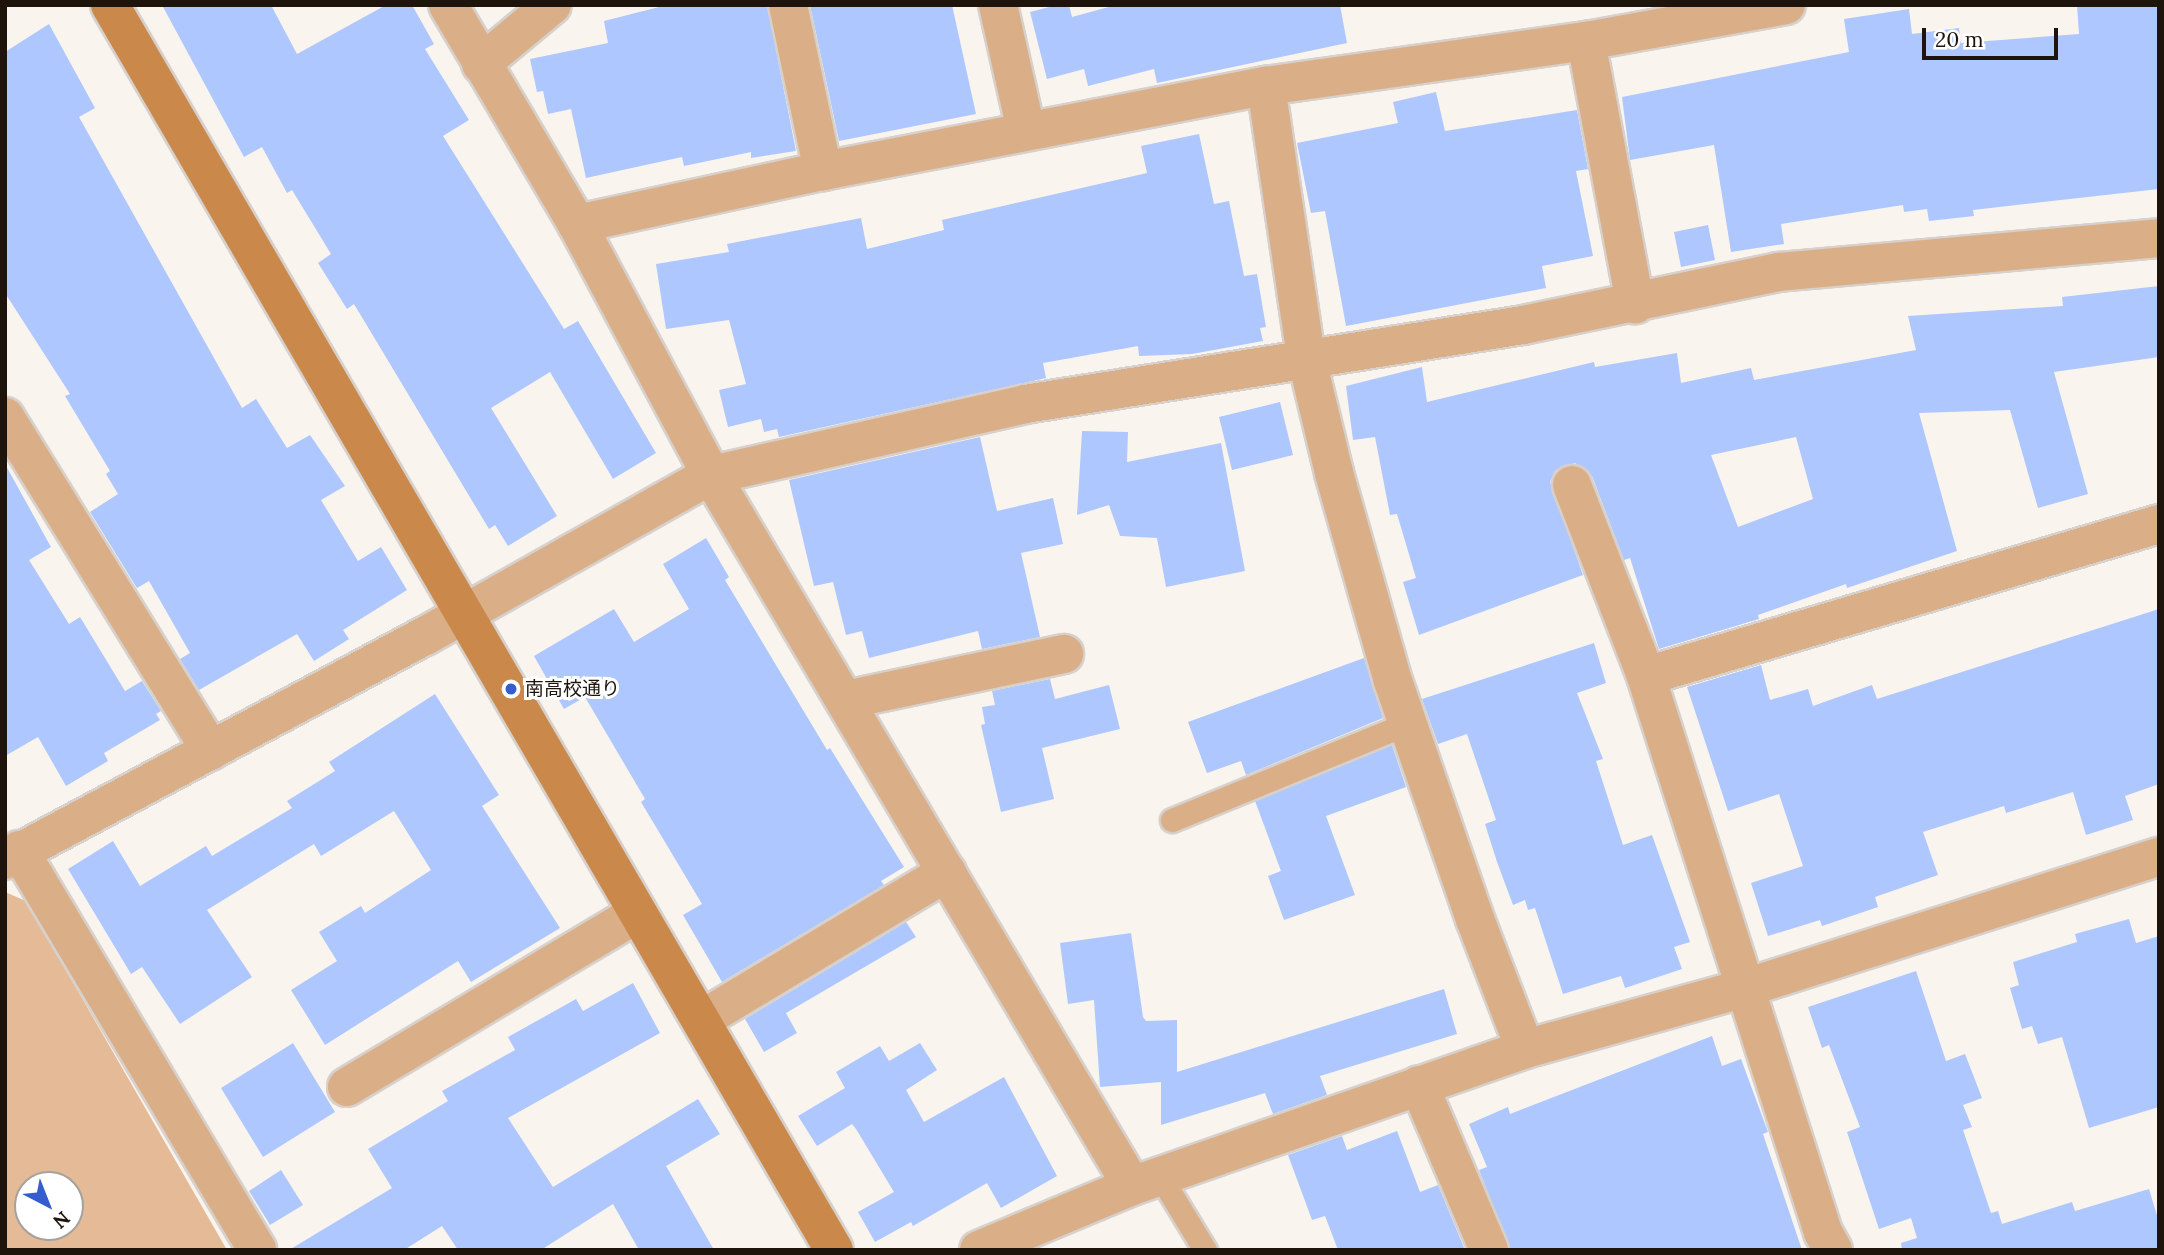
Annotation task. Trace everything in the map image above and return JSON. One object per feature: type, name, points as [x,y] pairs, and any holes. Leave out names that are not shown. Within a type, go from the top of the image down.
[{"type":"street","points":[[448,5],[577,224],[711,475],[947,872],[1146,1181]]},
{"type":"street","points":[[481,64],[552,5]]},
{"type":"street","points":[[788,5],[823,171]]},
{"type":"street","points":[[998,5],[1026,130]]},
{"type":"street","points":[[577,224],[1026,130],[1266,86],[1586,41],[1786,5]]},
{"type":"street","points":[[112,6],[463,615],[834,1250]]},
{"type":"street","points":[[1586,41],[1635,304]]},
{"type":"street","points":[[1266,86],[1306,356],[1334,473],[1408,723],[1475,919],[1525,1049]]},
{"type":"street","points":[[257,1250],[12,855],[463,615],[711,475],[1025,404],[1635,304],[1779,272],[2159,238]]},
{"type":"street","points":[[9,433],[211,750]]},
{"type":"street","points":[[1572,485],[1646,676],[1823,1232],[1833,1250]]},
{"type":"street","points":[[1646,676],[2159,524]]},
{"type":"street","points":[[845,699],[1064,654]]},
{"type":"street","points":[[979,1250],[1146,1181],[1525,1049],[1745,988],[2159,857]]},
{"type":"street","points":[[701,1020],[947,872]]},
{"type":"street","points":[[347,1087],[638,913]]},
{"type":"street","points":[[1419,1085],[1489,1250]]},
{"type":"lane","points":[[1172,820],[1408,723]]},
{"type":"lane","points":[[1146,1181],[1205,1250]]},
{"type":"shaded area","points":[[5,892],[26,901],[227,1250],[5,1250]]},
{"type":"building","points":[[162,5],[271,5],[297,54],[386,5],[412,5],[434,44],[425,49],[469,120],[443,136],[564,329],[578,321],[656,453],[613,479],[550,372],[491,408],[557,516],[508,546],[495,525],[489,529],[354,304],[347,309],[318,263],[331,254],[292,190],[287,193],[262,147],[244,157]]},
{"type":"building","points":[[667,5],[767,5],[796,151],[751,158],[751,152],[684,166],[682,157],[586,178],[571,109],[548,114],[543,91],[537,92],[530,59],[608,43],[604,21]]},
{"type":"building","points":[[810,5],[952,5],[976,114],[839,141]]},
{"type":"building","points":[[1057,5],[1069,5],[1072,17],[1116,5],[1340,5],[1347,43],[1157,83],[1154,69],[1088,86],[1084,69],[1047,79],[1030,12]]},
{"type":"building","points":[[2077,5],[2159,6],[2159,189],[1973,210],[1974,216],[1929,221],[1927,209],[1904,212],[1903,205],[1781,224],[1784,244],[1731,252],[1714,145],[1630,160],[1622,97],[1849,52],[1844,19],[1909,9],[1912,34],[1959,28],[1961,43],[2079,34]]},
{"type":"building","points":[[49,24],[95,108],[79,117],[242,408],[256,399],[287,448],[310,435],[345,486],[321,500],[358,561],[381,547],[407,590],[343,630],[349,639],[314,661],[297,634],[199,690],[180,659],[190,653],[149,581],[137,588],[90,512],[118,494],[106,474],[110,471],[65,396],[70,394],[5,293],[5,52]]},
{"type":"building","points":[[1436,92],[1445,131],[1577,110],[1588,169],[1576,171],[1593,256],[1542,266],[1546,288],[1346,326],[1325,211],[1311,213],[1297,143],[1398,123],[1393,102]]},
{"type":"building","points":[[1199,134],[1214,204],[1229,201],[1244,276],[1257,274],[1266,327],[1260,328],[1263,341],[1192,354],[1139,356],[1138,346],[1043,363],[1046,378],[779,437],[777,429],[764,432],[761,419],[728,427],[719,390],[746,384],[729,320],[666,329],[656,264],[729,252],[727,244],[861,218],[867,249],[944,230],[942,220],[1147,173],[1141,146]]},
{"type":"building","points":[[1708,225],[1715,260],[1681,267],[1674,232]]},
{"type":"building","points":[[2159,286],[2159,357],[2054,372],[2088,494],[2038,508],[2010,410],[1919,413],[1957,551],[1847,588],[1846,584],[1758,615],[1759,619],[1659,649],[1630,558],[1624,560],[1592,476],[1575,463],[1555,471],[1550,482],[1583,575],[1419,635],[1403,582],[1416,578],[1397,514],[1390,515],[1375,437],[1353,440],[1346,386],[1422,367],[1427,402],[1594,362],[1595,367],[1677,353],[1681,383],[1751,368],[1754,380],[1916,350],[1908,316],[2063,306],[2062,297]],"holes":[[[1796,437],[1813,499],[1738,527],[1711,455]]]},
{"type":"building","points":[[1280,402],[1293,455],[1232,470],[1219,417]]},
{"type":"building","points":[[1082,431],[1128,432],[1127,462],[1221,443],[1245,571],[1166,587],[1157,538],[1120,536],[1109,505],[1077,515]]},
{"type":"building","points":[[980,437],[997,511],[1053,498],[1063,544],[1021,553],[1040,637],[982,649],[978,631],[869,658],[862,631],[846,635],[833,582],[814,586],[789,480]]},
{"type":"building","points":[[5,464],[51,547],[29,560],[69,624],[80,617],[125,691],[142,681],[161,711],[156,714],[160,720],[104,753],[108,761],[66,786],[38,737],[5,756]]},
{"type":"building","points":[[706,538],[729,577],[725,580],[827,750],[830,748],[904,867],[881,881],[884,885],[722,982],[683,915],[702,904],[641,802],[645,799],[585,697],[564,709],[534,656],[614,609],[634,642],[689,609],[663,564]]},
{"type":"building","points":[[2159,609],[2159,784],[2125,796],[2133,820],[2086,835],[2073,792],[2006,813],[2004,806],[1923,832],[1938,875],[1875,897],[1878,907],[1822,926],[1820,920],[1768,936],[1751,883],[1803,866],[1779,794],[1728,811],[1687,687],[1761,665],[1770,700],[1808,689],[1813,706],[1872,685],[1877,699]]},
{"type":"building","points":[[1594,643],[1606,683],[1577,693],[1603,759],[1596,761],[1623,845],[1652,835],[1690,942],[1674,947],[1682,969],[1625,988],[1621,976],[1563,994],[1535,908],[1528,910],[1525,900],[1513,905],[1497,862],[1485,824],[1496,820],[1467,734],[1438,744],[1422,699]]},
{"type":"building","points":[[1364,658],[1383,718],[1246,775],[1241,761],[1207,773],[1188,722]]},
{"type":"building","points":[[1050,679],[1055,699],[1109,685],[1120,729],[1042,748],[1054,799],[1001,812],[981,725],[985,724],[982,707],[995,705],[992,691]]},
{"type":"building","points":[[435,694],[499,795],[482,806],[560,928],[471,982],[458,961],[325,1045],[291,990],[337,961],[319,932],[361,906],[365,913],[431,870],[394,811],[321,856],[314,844],[207,910],[252,977],[180,1024],[142,967],[131,974],[68,869],[113,841],[140,886],[206,846],[212,856],[292,808],[287,801],[335,771],[329,762]]},
{"type":"building","points":[[1392,745],[1406,787],[1326,816],[1355,895],[1284,920],[1268,876],[1281,871],[1255,801]]},
{"type":"building","points":[[2129,919],[2136,943],[2159,936],[2159,1107],[2089,1128],[2062,1037],[2038,1044],[2032,1026],[2022,1029],[2010,988],[2019,985],[2013,962],[2077,942],[2075,934]]},
{"type":"building","points":[[906,922],[916,937],[786,1013],[797,1033],[764,1052],[745,1019]]},
{"type":"building","points":[[1131,933],[1143,1017],[1146,1021],[1177,1020],[1177,1072],[1444,989],[1457,1034],[1320,1076],[1327,1095],[1273,1114],[1265,1093],[1161,1125],[1161,1082],[1100,1087],[1094,1000],[1068,1004],[1060,943]]},
{"type":"building","points":[[1916,971],[1946,1061],[1965,1054],[1982,1098],[1963,1105],[1972,1127],[1963,1130],[1991,1213],[1998,1211],[2002,1224],[2072,1202],[2075,1211],[2149,1189],[2159,1222],[2159,1250],[1902,1250],[1901,1243],[1917,1238],[1911,1218],[1879,1229],[1847,1132],[1860,1127],[1829,1045],[1822,1048],[1808,1007]]},
{"type":"building","points":[[633,983],[660,1033],[508,1118],[553,1187],[698,1099],[720,1134],[666,1166],[714,1250],[639,1250],[613,1204],[541,1250],[458,1250],[442,1226],[404,1250],[289,1250],[392,1188],[368,1149],[448,1101],[442,1091],[515,1050],[508,1037],[576,999],[583,1011]]},
{"type":"building","points":[[1712,1036],[1722,1066],[1741,1059],[1768,1132],[1763,1134],[1802,1250],[1510,1250],[1479,1170],[1487,1167],[1469,1124],[1508,1107],[1510,1114]]},
{"type":"building","points":[[293,1043],[335,1112],[263,1157],[221,1088]]},
{"type":"building","points":[[920,1043],[937,1070],[906,1090],[924,1122],[1004,1077],[1057,1176],[1001,1208],[987,1183],[913,1226],[911,1222],[875,1242],[858,1212],[894,1192],[856,1129],[852,1124],[817,1146],[798,1116],[845,1088],[836,1072],[880,1046],[889,1061]]},
{"type":"building","points":[[1397,1131],[1420,1192],[1438,1185],[1465,1250],[1338,1250],[1325,1216],[1312,1220],[1288,1155],[1342,1136],[1347,1150]]},
{"type":"building","points":[[281,1170],[303,1205],[270,1225],[249,1191]]},
{"type":"place","name":"南高校通り","points":[[511,689]]}]
